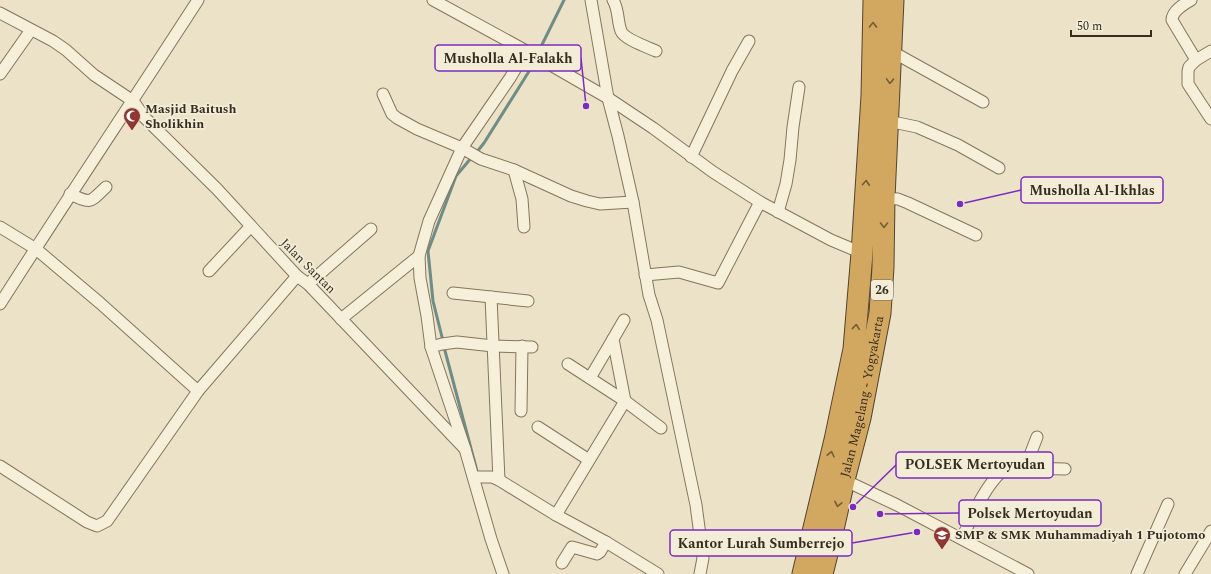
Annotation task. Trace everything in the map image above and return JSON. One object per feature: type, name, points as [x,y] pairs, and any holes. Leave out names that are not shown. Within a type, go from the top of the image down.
[{"type":"highway","name":"Jalan Magelang - Yogyakarta","points":[[822,574],[823,530],[836,433],[854,349],[872,96],[874,0]]},
{"type":"highway","name":"Jalan Magelang - Yogyakarta","points":[[803,574],[844,480],[860,418],[880,313],[893,0]]},
{"type":"street","points":[[0,304],[70,194],[133,101],[198,0]]},
{"type":"street","points":[[433,0],[608,98],[653,128],[690,157],[760,202],[831,240],[862,253]]},
{"type":"street","points":[[591,0],[608,98],[633,202],[649,295],[656,320],[696,505],[703,558],[700,574]]},
{"type":"street","points":[[613,0],[617,11],[620,30],[623,34],[656,51]]},
{"type":"street","points":[[1190,0],[1173,14],[1172,20],[1196,60]]},
{"type":"street","points":[[0,13],[53,41],[66,50],[94,75],[133,101]]},
{"type":"street","points":[[0,74],[31,30]]},
{"type":"street","points":[[690,157],[732,71],[749,41]]},
{"type":"street","points":[[891,51],[983,102]]},
{"type":"street","points":[[1211,51],[1196,60],[1189,67],[1188,71],[1188,84],[1211,119]]},
{"type":"street","points":[[503,574],[490,539],[476,477],[465,449],[427,316],[420,278],[419,256],[429,221],[466,150],[510,78],[528,52]]},
{"type":"street","points":[[778,212],[786,184],[799,87]]},
{"type":"street","points":[[383,94],[392,114],[397,118],[417,129],[466,150],[481,159],[514,170],[571,196],[587,201],[600,204],[633,202]]},
{"type":"street","name":"Jalan Santan","points":[[133,101],[145,118],[217,189],[297,276],[308,284],[465,449]]},
{"type":"street","points":[[888,122],[917,127],[958,145],[999,168]]},
{"type":"street","points":[[514,170],[522,199],[524,227]]},
{"type":"street","points":[[70,194],[88,201],[92,200],[106,187]]},
{"type":"street","points":[[884,198],[908,203],[976,235]]},
{"type":"street","points":[[645,275],[679,272],[718,284],[760,202]]},
{"type":"street","points":[[209,271],[251,226]]},
{"type":"street","points":[[0,227],[36,249],[100,303],[198,391]]},
{"type":"street","points":[[308,284],[371,229]]},
{"type":"street","points":[[341,319],[419,256]]},
{"type":"street","points":[[0,466],[87,522],[97,526],[107,521],[198,391],[297,276]]},
{"type":"street","points":[[453,293],[528,301]]},
{"type":"street","points":[[491,297],[495,479]]},
{"type":"street","points":[[590,378],[624,320]]},
{"type":"street","points":[[556,515],[625,401],[613,339]]},
{"type":"street","points":[[436,346],[457,342],[493,346],[527,346],[521,411]]},
{"type":"street","points":[[568,364],[625,401],[661,428]]},
{"type":"street","points":[[538,427],[589,460]]},
{"type":"street","points":[[1025,468],[1037,437]]},
{"type":"street","points":[[962,538],[978,505],[989,487],[1002,471],[1025,468],[1065,469]]},
{"type":"street","points":[[476,477],[495,479],[606,542],[658,574]]},
{"type":"street","points":[[844,480],[962,538],[1028,574]]},
{"type":"street","points":[[1137,574],[1168,504]]},
{"type":"street","points":[[1185,574],[1211,531]]},
{"type":"street","points":[[562,563],[572,547],[597,554],[606,542]]},
{"type":"waterway","points":[[476,153],[484,143],[528,73],[564,0]]},
{"type":"waterway","points":[[443,341],[433,301],[428,251],[456,176],[472,157]]},
{"type":"waterway","points":[[444,347],[478,475]]},
{"type":"place","name":"Musholla Al-Falakh","points":[[586,106]]},
{"type":"place","name":"Masjid Baitush Sholikhin","points":[[132,131]]},
{"type":"place","name":"Musholla Al-Ikhlas","points":[[960,204]]},
{"type":"place","name":"POLSEK Mertoyudan","points":[[853,507]]},
{"type":"place","name":"Polsek Mertoyudan","points":[[880,514]]},
{"type":"place","name":"Kantor Lurah Sumberrejo","points":[[917,532]]},
{"type":"place","name":"SMP & SMK Muhammadiyah 1 Pujotomo","points":[[942,550]]}]
